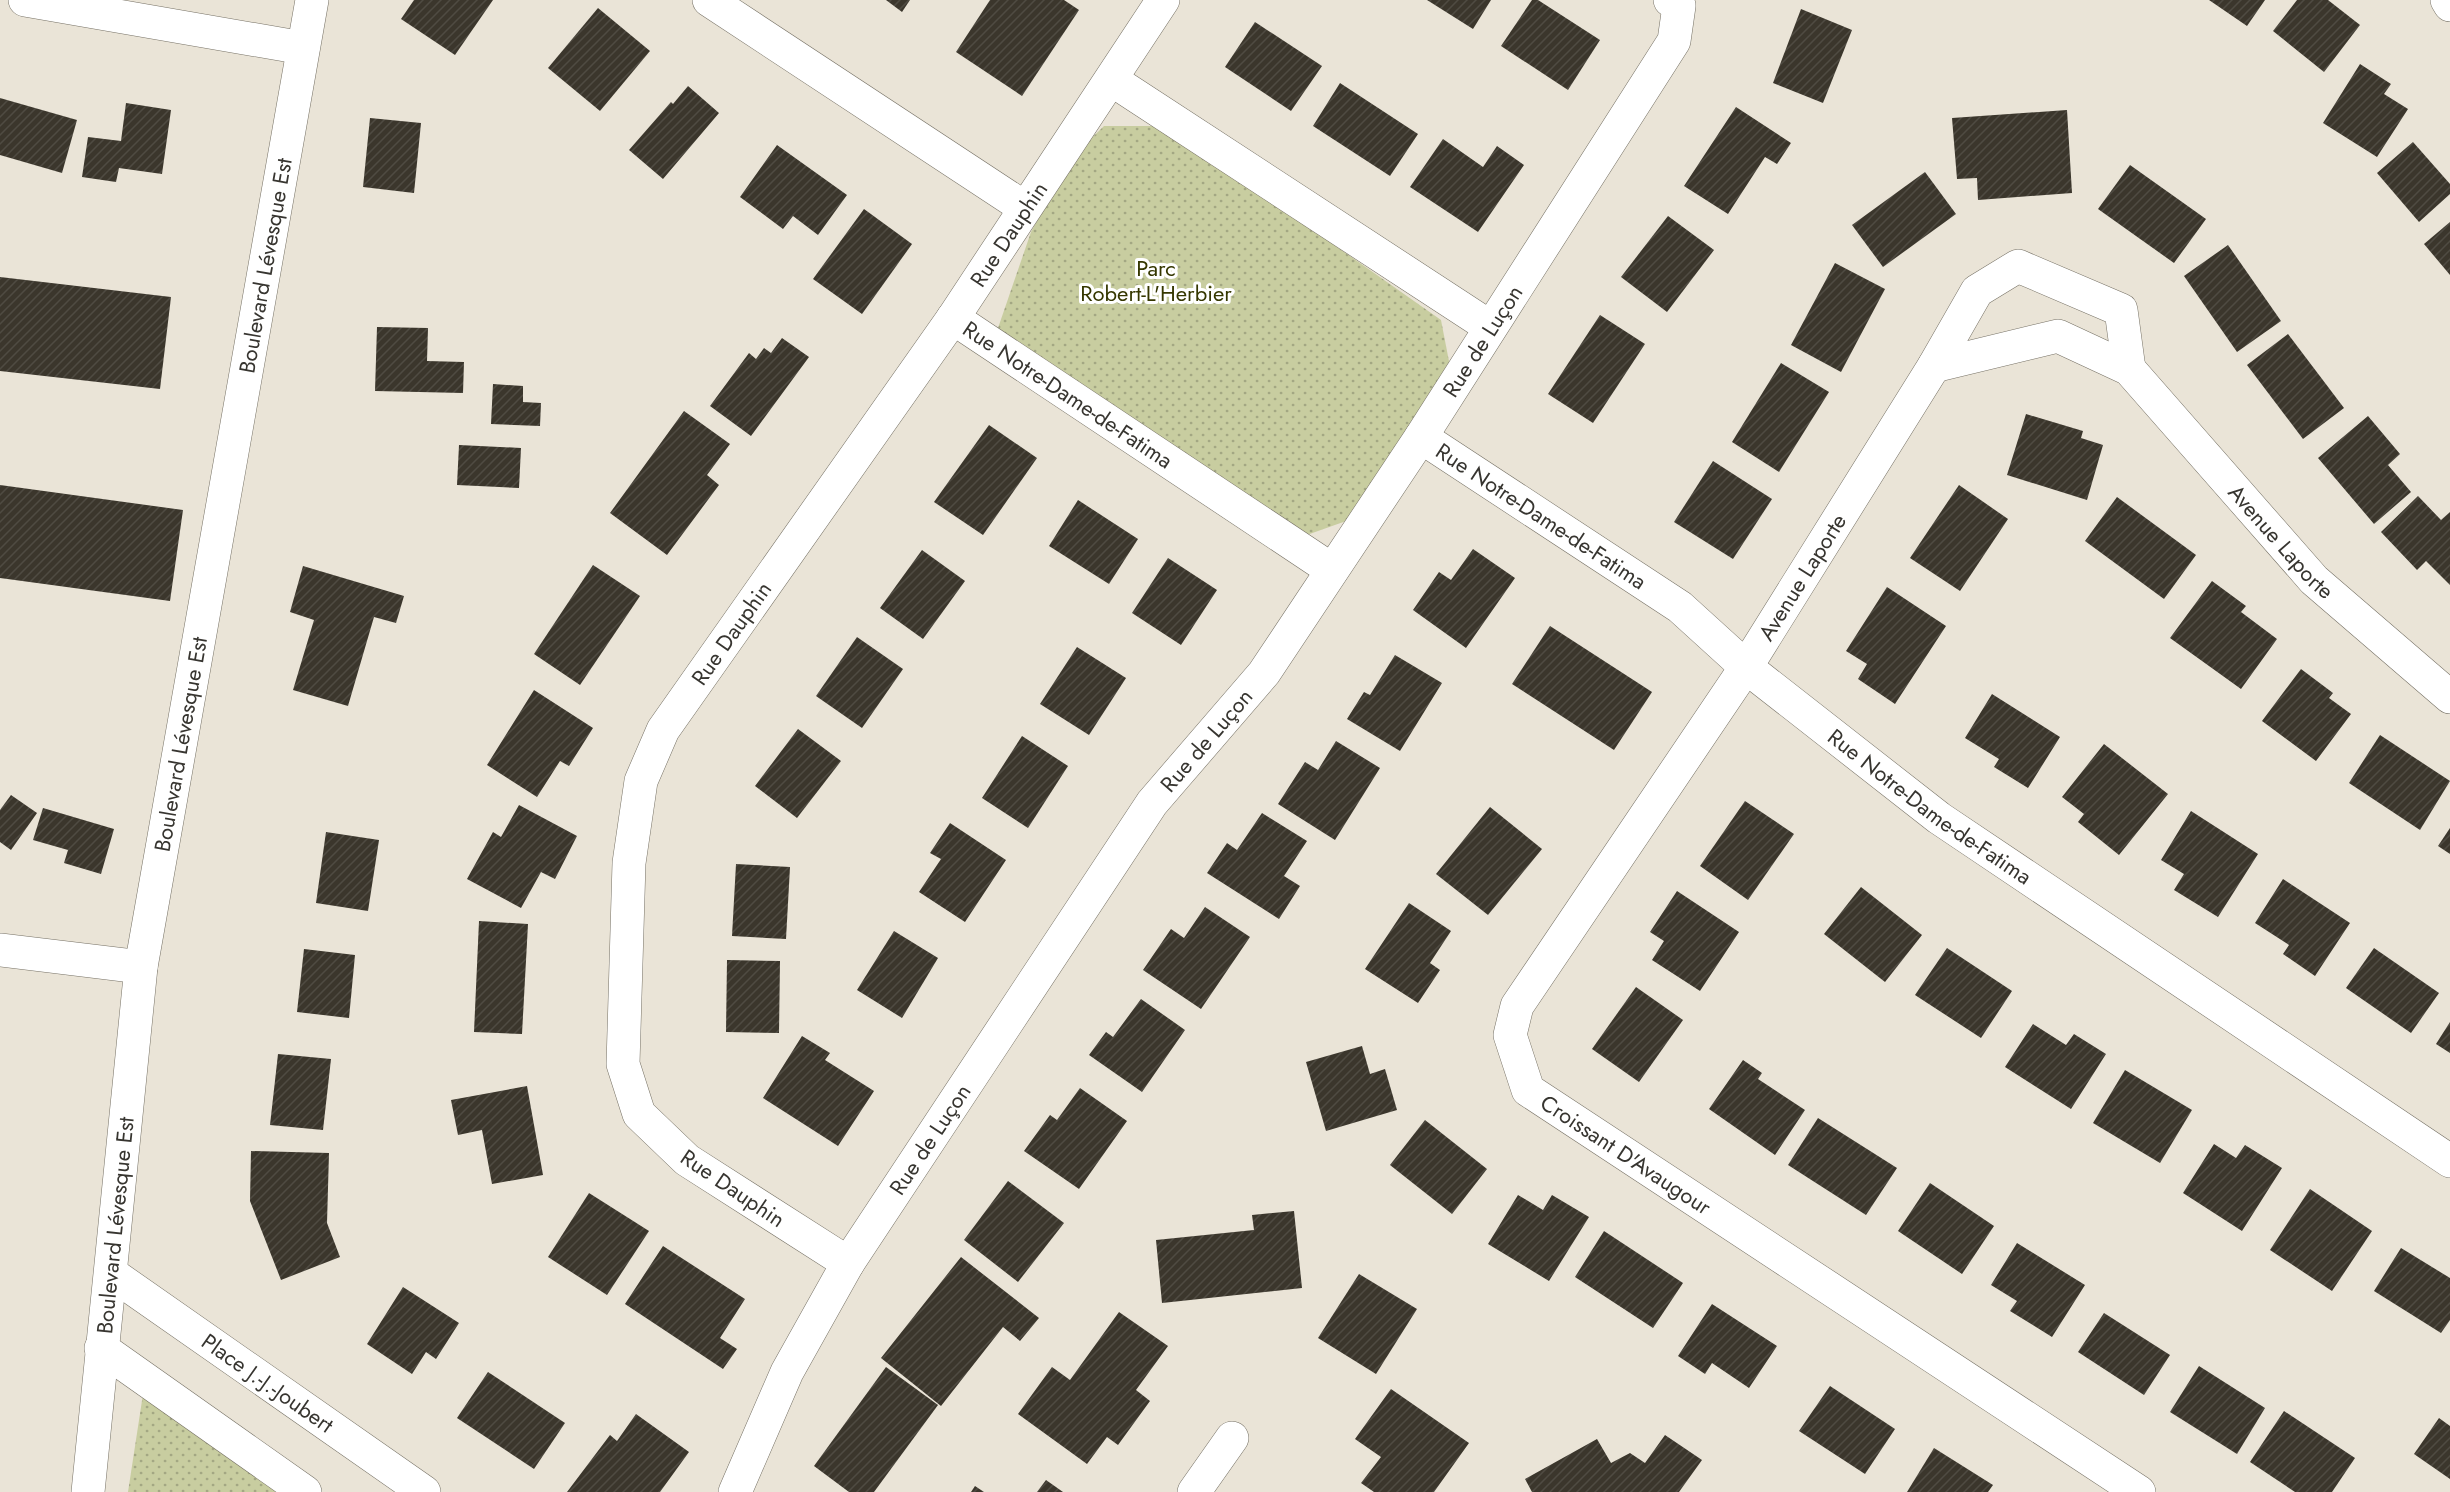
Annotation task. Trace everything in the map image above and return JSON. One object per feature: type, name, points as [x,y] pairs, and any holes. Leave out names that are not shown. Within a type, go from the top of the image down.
[{"type":"street","points":[[25,0],[303,48]]},
{"type":"street","name":"Boulevard Lévesque Est","points":[[88,1492],[101,1348],[112,1274],[141,967],[312,0]]},
{"type":"street","points":[[709,0],[1025,208]]},
{"type":"street","name":"Rue Dauphin","points":[[848,1263],[687,1160],[639,1114],[623,1064],[629,863],[641,781],[663,730],[953,318],[1163,0]]},
{"type":"street","name":"Rue de Luçon","points":[[735,1492],[787,1372],[848,1263],[1152,803],[1264,673],[1421,437],[1674,41],[1679,6],[1670,0]]},
{"type":"street","points":[[2447,0],[2450,5]]},
{"type":"street","points":[[1112,80],[1490,327]]},
{"type":"street","name":"Avenue Laporte","points":[[1746,667],[1934,366],[1977,291],[2018,266],[2121,310],[2129,369]]},
{"type":"street","name":"Rue Notre-Dame-de-Fatima","points":[[953,318],[1332,570]]},
{"type":"street","name":"Avenue Laporte","points":[[1934,366],[2058,336],[2129,369],[2314,580],[2450,698]]},
{"type":"street","name":"Rue Notre-Dame-de-Fatima","points":[[1421,437],[1680,607],[1746,667],[1939,818],[2450,1161]]},
{"type":"street","name":"Croissant D'Avaugour","points":[[1746,667],[1517,1006],[1510,1035],[1528,1090],[2139,1492]]},
{"type":"street","points":[[0,950],[141,967]]},
{"type":"street","name":"Place J.-J.-Joubert","points":[[112,1274],[424,1492]]},
{"type":"street","points":[[101,1348],[306,1492]]},
{"type":"street","points":[[1194,1492],[1232,1438]]},
{"type":"green space","name":"Parc Robert-L'Herbier","points":[[1104,126],[1165,126],[1441,320],[1453,382],[1349,520],[1304,536],[997,331],[1031,232],[1071,158]]},
{"type":"green space","points":[[145,1381],[293,1492],[128,1492]]},
{"type":"building","points":[[414,0],[493,0],[455,55],[401,19]]},
{"type":"building","points":[[886,0],[910,0],[902,12]]},
{"type":"building","points":[[990,0],[1064,0],[1079,10],[1022,96],[956,52]]},
{"type":"building","points":[[1427,0],[1491,0],[1473,29]]},
{"type":"building","points":[[1532,0],[1538,0],[1600,40],[1568,90],[1501,46]]},
{"type":"building","points":[[2209,0],[2265,0],[2247,26]]},
{"type":"building","points":[[2297,0],[2328,0],[2360,25],[2324,72],[2273,31]]},
{"type":"building","points":[[598,8],[650,51],[600,111],[548,68]]},
{"type":"building","points":[[1801,9],[1852,30],[1823,103],[1773,83]]},
{"type":"building","points":[[1255,22],[1322,66],[1291,111],[1225,67]]},
{"type":"building","points":[[2360,64],[2391,84],[2384,94],[2408,109],[2377,157],[2323,123]]},
{"type":"building","points":[[1340,83],[1418,134],[1390,176],[1313,126]]},
{"type":"building","points":[[688,86],[719,113],[663,179],[629,150]]},
{"type":"building","points":[[0,98],[77,120],[62,173],[0,155]]},
{"type":"building","points":[[126,103],[171,110],[162,174],[119,168],[116,182],[82,177],[88,137],[121,141]]},
{"type":"building","points":[[1736,107],[1791,143],[1777,164],[1765,157],[1728,214],[1684,186]]},
{"type":"building","points":[[2067,110],[2072,193],[1978,200],[1977,178],[1957,179],[1952,118]]},
{"type":"building","points":[[370,118],[421,123],[414,193],[363,187]]},
{"type":"building","points":[[1443,139],[1483,167],[1497,146],[1524,165],[1478,232],[1410,187]]},
{"type":"building","points":[[2413,142],[2450,184],[2450,194],[2419,222],[2377,173]]},
{"type":"building","points":[[777,145],[847,195],[818,235],[793,216],[783,229],[740,197]]},
{"type":"building","points":[[2130,165],[2206,219],[2174,263],[2098,209]]},
{"type":"building","points":[[1925,172],[1956,214],[1883,267],[1852,225]]},
{"type":"building","points":[[864,209],[912,244],[862,314],[813,279]]},
{"type":"building","points":[[1668,216],[1714,250],[1667,312],[1621,277]]},
{"type":"building","points":[[2450,222],[2450,275],[2424,244]]},
{"type":"building","points":[[2228,245],[2281,321],[2237,352],[2184,276]]},
{"type":"building","points":[[1835,263],[1885,289],[1841,372],[1791,345]]},
{"type":"building","points":[[0,277],[171,297],[160,389],[0,371]]},
{"type":"building","points":[[1600,315],[1645,344],[1593,423],[1548,394]]},
{"type":"building","points":[[377,327],[428,328],[427,361],[464,362],[463,393],[375,391]]},
{"type":"building","points":[[2288,334],[2344,408],[2303,439],[2247,365]]},
{"type":"building","points":[[782,338],[809,357],[751,436],[710,406],[749,353],[756,359],[764,348],[771,353]]},
{"type":"building","points":[[1781,363],[1829,392],[1779,472],[1732,442]]},
{"type":"building","points":[[493,384],[523,386],[523,402],[541,403],[540,426],[491,424]]},
{"type":"building","points":[[684,411],[730,444],[707,475],[719,485],[667,555],[610,513]]},
{"type":"building","points":[[2026,414],[2083,431],[2081,438],[2103,445],[2087,500],[2007,475]]},
{"type":"building","points":[[2368,416],[2400,454],[2388,465],[2411,492],[2374,524],[2318,458]]},
{"type":"building","points":[[989,425],[1037,458],[983,535],[934,502]]},
{"type":"building","points":[[459,445],[521,448],[519,488],[457,485]]},
{"type":"building","points":[[1713,461],[1772,499],[1733,559],[1674,522]]},
{"type":"building","points":[[0,485],[183,510],[170,601],[0,578]]},
{"type":"building","points":[[1959,485],[2008,519],[1960,591],[1910,558]]},
{"type":"building","points":[[2418,496],[2441,520],[2450,512],[2450,585],[2426,561],[2417,570],[2381,532]]},
{"type":"building","points":[[2117,497],[2196,555],[2164,599],[2085,541]]},
{"type":"building","points":[[1078,500],[1138,539],[1109,584],[1049,546]]},
{"type":"building","points":[[1473,549],[1515,578],[1466,648],[1413,610],[1439,572],[1451,580]]},
{"type":"building","points":[[922,550],[965,581],[923,639],[880,608]]},
{"type":"building","points":[[1168,558],[1217,590],[1181,645],[1132,613]]},
{"type":"building","points":[[593,565],[640,596],[580,685],[534,654]]},
{"type":"building","points":[[303,566],[404,596],[396,623],[374,617],[348,706],[293,690],[314,620],[290,612]]},
{"type":"building","points":[[2212,581],[2246,606],[2241,612],[2277,639],[2241,689],[2170,638]]},
{"type":"building","points":[[1887,587],[1946,626],[1895,704],[1858,679],[1867,664],[1846,651]]},
{"type":"building","points":[[1550,626],[1652,692],[1614,750],[1512,684]]},
{"type":"building","points":[[857,637],[903,669],[862,728],[816,696]]},
{"type":"building","points":[[1077,647],[1126,678],[1089,735],[1040,704]]},
{"type":"building","points":[[1395,655],[1442,683],[1400,751],[1347,719],[1364,692],[1370,695]]},
{"type":"building","points":[[2301,669],[2333,693],[2329,698],[2351,714],[2316,761],[2262,721]]},
{"type":"building","points":[[534,690],[593,728],[569,766],[560,761],[537,797],[487,765]]},
{"type":"building","points":[[1992,694],[2060,737],[2028,788],[1994,767],[1999,759],[1965,738]]},
{"type":"building","points":[[798,729],[841,761],[797,818],[755,786]]},
{"type":"building","points":[[2380,735],[2450,781],[2420,830],[2349,783]]},
{"type":"building","points":[[1022,736],[1068,766],[1028,828],[982,798]]},
{"type":"building","points":[[1336,741],[1380,768],[1335,840],[1278,804],[1305,762],[1318,770]]},
{"type":"building","points":[[2104,744],[2168,794],[2119,855],[2078,822],[2084,814],[2062,797]]},
{"type":"building","points":[[11,795],[37,813],[11,850],[0,842],[0,810]]},
{"type":"building","points":[[1745,801],[1794,834],[1748,900],[1700,866]]},
{"type":"building","points":[[519,805],[577,836],[555,879],[541,872],[521,908],[467,879],[493,832],[501,837]]},
{"type":"building","points":[[1490,807],[1542,849],[1488,915],[1436,874]]},
{"type":"building","points":[[43,808],[114,829],[101,874],[64,863],[68,850],[33,840]]},
{"type":"building","points":[[2191,811],[2258,854],[2218,917],[2174,890],[2184,874],[2161,860]]},
{"type":"building","points":[[1262,813],[1307,841],[1284,876],[1300,886],[1279,919],[1207,873],[1227,843],[1237,850]]},
{"type":"building","points":[[950,823],[1006,860],[965,922],[919,892],[941,859],[930,853]]},
{"type":"building","points":[[2450,828],[2450,854],[2438,846]]},
{"type":"building","points":[[326,832],[379,840],[368,911],[316,903]]},
{"type":"building","points":[[736,864],[790,867],[786,939],[732,936]]},
{"type":"building","points":[[2283,879],[2350,923],[2315,976],[2283,954],[2289,945],[2255,923]]},
{"type":"building","points":[[1861,887],[1922,935],[1885,982],[1824,934]]},
{"type":"building","points":[[1677,891],[1739,932],[1700,991],[1652,960],[1664,941],[1650,932]]},
{"type":"building","points":[[1409,903],[1451,931],[1430,963],[1440,970],[1418,1003],[1365,969]]},
{"type":"building","points":[[1205,907],[1250,937],[1201,1009],[1143,970],[1171,929],[1184,938]]},
{"type":"building","points":[[479,921],[528,924],[522,1034],[474,1032]]},
{"type":"building","points":[[894,931],[938,958],[902,1018],[857,990]]},
{"type":"building","points":[[1947,948],[2012,991],[1981,1038],[1915,995]]},
{"type":"building","points":[[2374,948],[2439,993],[2411,1033],[2346,988]]},
{"type":"building","points":[[304,949],[355,955],[349,1018],[297,1012]]},
{"type":"building","points":[[727,960],[780,961],[779,1033],[726,1032]]},
{"type":"building","points":[[1636,987],[1683,1020],[1639,1082],[1592,1049]]},
{"type":"building","points":[[1141,999],[1185,1030],[1142,1092],[1089,1055],[1106,1032],[1113,1037]]},
{"type":"building","points":[[2450,1022],[2450,1053],[2436,1044]]},
{"type":"building","points":[[2033,1024],[2066,1045],[2074,1034],[2106,1054],[2071,1109],[2005,1067]]},
{"type":"building","points":[[802,1036],[830,1053],[825,1060],[874,1091],[838,1146],[763,1098]]},
{"type":"building","points":[[1362,1046],[1370,1074],[1385,1069],[1397,1110],[1326,1131],[1306,1062]]},
{"type":"building","points":[[278,1054],[331,1059],[323,1130],[270,1125]]},
{"type":"building","points":[[1743,1060],[1762,1073],[1758,1079],[1805,1110],[1775,1155],[1709,1109]]},
{"type":"building","points":[[2125,1070],[2192,1110],[2160,1163],[2093,1123]]},
{"type":"building","points":[[527,1086],[543,1175],[492,1184],[482,1130],[458,1135],[451,1100]]},
{"type":"building","points":[[1080,1088],[1127,1121],[1079,1189],[1024,1151],[1050,1115],[1057,1120]]},
{"type":"building","points":[[1818,1118],[1897,1168],[1866,1215],[1788,1165]]},
{"type":"building","points":[[1425,1120],[1487,1169],[1452,1214],[1390,1165]]},
{"type":"building","points":[[2214,1144],[2236,1158],[2245,1145],[2282,1168],[2242,1231],[2183,1193]]},
{"type":"building","points":[[251,1151],[329,1153],[327,1223],[340,1257],[281,1280],[250,1201]]},
{"type":"building","points":[[1008,1181],[1064,1223],[1018,1282],[964,1240]]},
{"type":"building","points":[[1930,1183],[1994,1226],[1962,1274],[1898,1231]]},
{"type":"building","points":[[2310,1189],[2372,1231],[2332,1291],[2270,1250]]},
{"type":"building","points":[[589,1193],[649,1231],[607,1295],[548,1257]]},
{"type":"building","points":[[1518,1195],[1543,1210],[1552,1195],[1589,1217],[1549,1281],[1488,1244]]},
{"type":"building","points":[[1294,1211],[1302,1288],[1162,1303],[1156,1240],[1254,1230],[1252,1215]]},
{"type":"building","points":[[1604,1231],[1683,1283],[1653,1328],[1575,1277]]},
{"type":"building","points":[[2017,1243],[2085,1285],[2052,1337],[2010,1311],[2017,1301],[1991,1285]]},
{"type":"building","points":[[663,1246],[745,1299],[720,1338],[737,1349],[723,1369],[625,1304]]},
{"type":"building","points":[[2401,1248],[2450,1278],[2450,1320],[2441,1333],[2374,1291]]},
{"type":"building","points":[[961,1257],[1039,1318],[1020,1341],[1003,1327],[941,1406],[881,1358]]},
{"type":"building","points":[[1359,1274],[1417,1309],[1376,1374],[1318,1338]]},
{"type":"building","points":[[403,1287],[459,1323],[436,1359],[426,1352],[412,1374],[367,1344]]},
{"type":"building","points":[[1712,1304],[1777,1346],[1749,1388],[1712,1363],[1705,1374],[1678,1356]]},
{"type":"building","points":[[1119,1312],[1168,1346],[1136,1390],[1150,1401],[1118,1445],[1107,1437],[1087,1464],[1018,1414],[1052,1367],[1070,1380]]},
{"type":"building","points":[[2104,1313],[2170,1355],[2144,1395],[2078,1352]]},
{"type":"building","points":[[2199,1366],[2265,1408],[2237,1454],[2170,1412]]},
{"type":"building","points":[[886,1367],[938,1405],[874,1492],[849,1492],[814,1466]]},
{"type":"building","points":[[488,1372],[565,1423],[534,1469],[457,1418]]},
{"type":"building","points":[[1830,1386],[1895,1429],[1865,1474],[1799,1431]]},
{"type":"building","points":[[1391,1389],[1469,1443],[1434,1492],[1374,1492],[1361,1483],[1381,1457],[1355,1439]]},
{"type":"building","points":[[2284,1411],[2355,1458],[2332,1492],[2295,1492],[2250,1462]]},
{"type":"building","points":[[636,1414],[689,1452],[660,1492],[567,1492],[610,1435],[617,1441]]},
{"type":"building","points":[[2439,1418],[2450,1426],[2450,1479],[2414,1454]]},
{"type":"building","points":[[1665,1435],[1702,1460],[1679,1492],[1532,1492],[1525,1479],[1597,1439],[1611,1463],[1630,1453],[1645,1463]]},
{"type":"building","points":[[1934,1448],[1993,1485],[1988,1492],[1907,1492]]},
{"type":"building","points":[[1046,1480],[1063,1492],[1037,1492]]},
{"type":"building","points":[[975,1486],[984,1492],[971,1492]]}]
